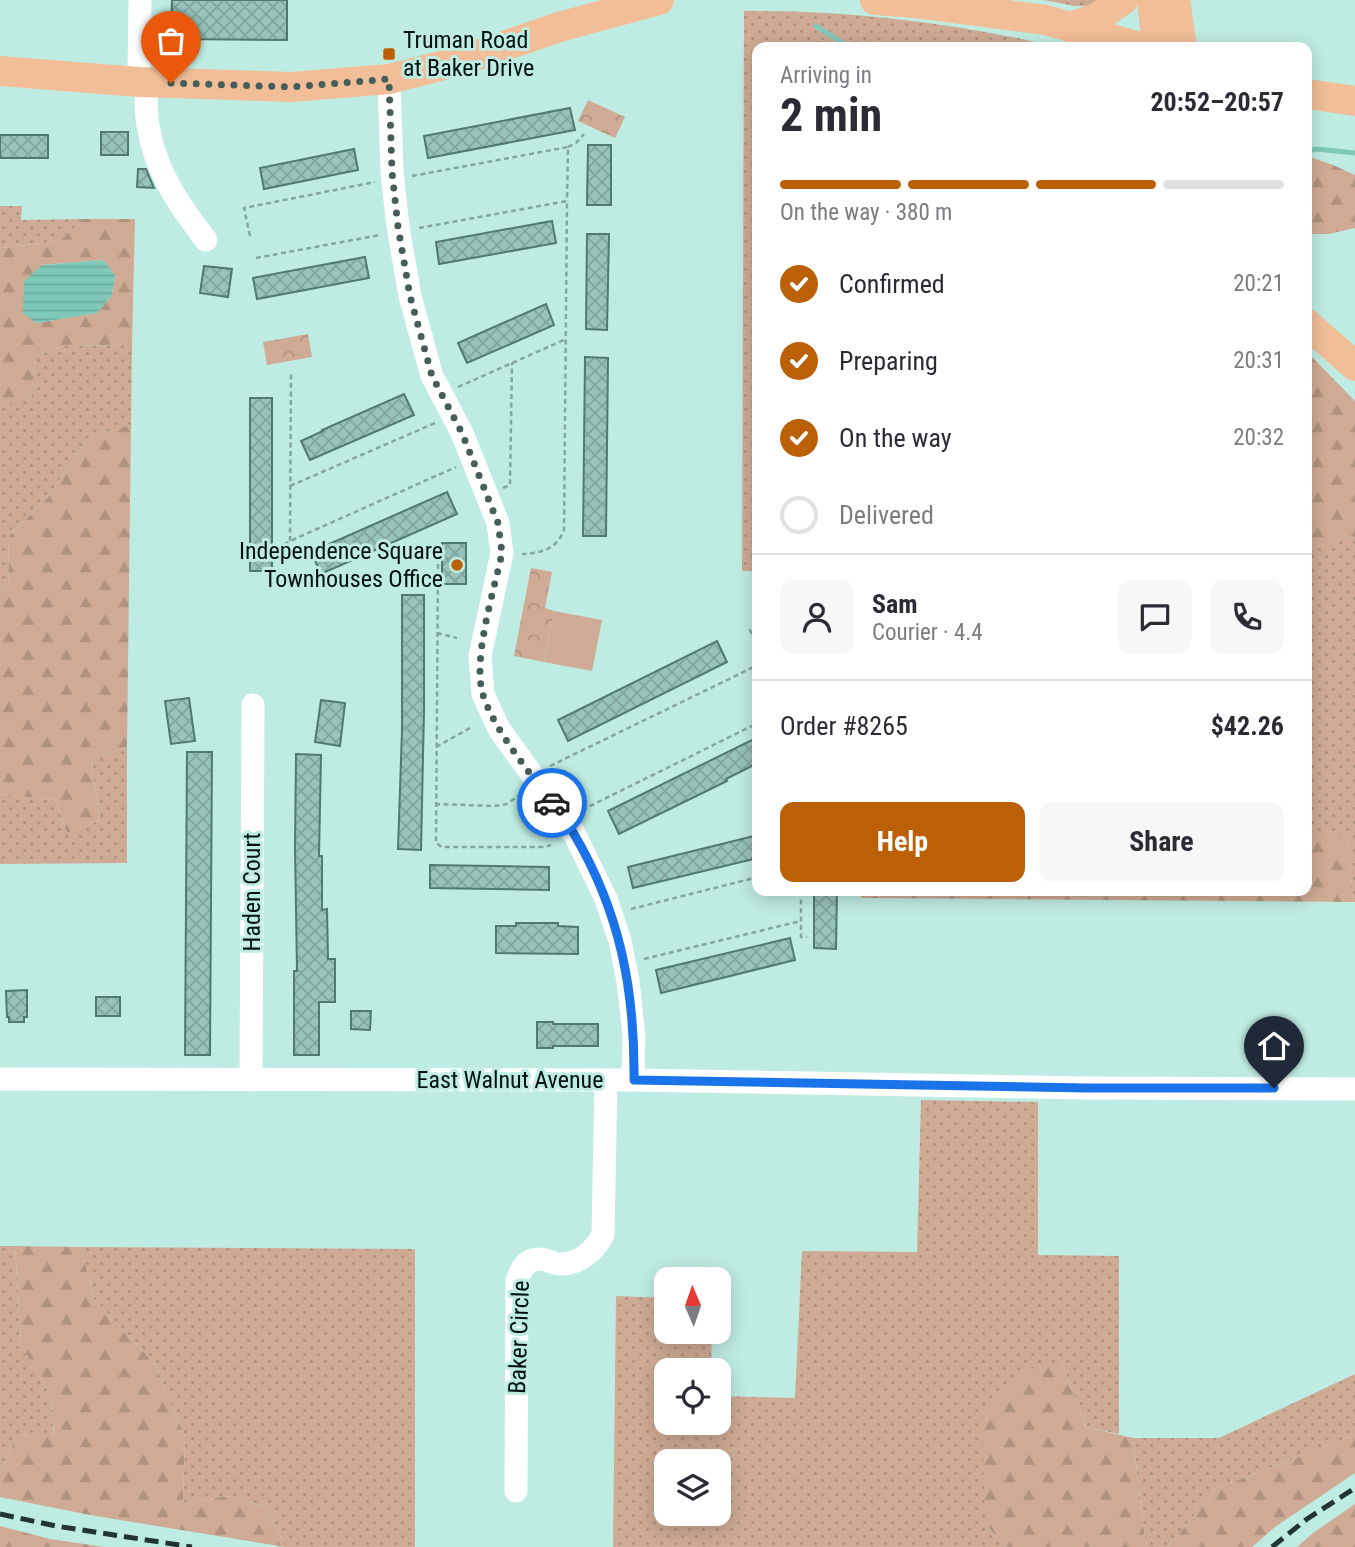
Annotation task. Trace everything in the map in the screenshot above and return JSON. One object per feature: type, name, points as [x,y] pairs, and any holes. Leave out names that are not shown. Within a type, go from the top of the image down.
[{"type":"main road","points":[[0,71],[143,82],[292,87],[389,79],[460,61],[559,27],[659,0]]},
{"type":"main road","points":[[874,0],[915,2],[1046,20],[1122,42]]},
{"type":"main road","points":[[1070,27],[1097,18],[1123,0]]},
{"type":"main road","points":[[1152,0],[1156,42]]},
{"type":"main road","points":[[1175,0],[1181,42]]},
{"type":"main road","points":[[1312,95],[1355,101]]},
{"type":"main road","points":[[1312,326],[1355,366]]},
{"type":"street","points":[[140,0],[147,124],[168,186],[206,240]]},
{"type":"street","points":[[389,79],[392,172],[410,296],[432,376],[462,433],[498,523],[501,537],[502,553],[480,656],[483,694],[499,729],[574,833],[606,899],[620,942],[628,981],[634,1036],[634,1080]]},
{"type":"street","name":"Haden Court","points":[[251,1080],[253,705]]},
{"type":"street","name":"East Walnut Avenue","points":[[0,1079],[634,1080],[1086,1088],[1355,1089]]},
{"type":"street","name":"Baker Circle","points":[[516,1491],[517,1281],[522,1268],[532,1260],[559,1264],[580,1261],[596,1248],[603,1235],[606,1080]]},
{"type":"path","points":[[408,177],[568,147],[584,134]]},
{"type":"path","points":[[518,554],[545,551],[556,544],[564,530],[568,147]]},
{"type":"path","points":[[250,236],[244,208],[378,182]]},
{"type":"path","points":[[415,228],[567,201]]},
{"type":"path","points":[[256,258],[383,234]]},
{"type":"path","points":[[458,387],[566,339]]},
{"type":"path","points":[[503,488],[510,485],[512,363]]},
{"type":"path","points":[[290,541],[291,374]]},
{"type":"path","points":[[290,486],[439,421]]},
{"type":"path","points":[[277,550],[290,541],[459,466]]},
{"type":"path","points":[[438,564],[435,839],[439,846],[545,848],[551,845]]},
{"type":"path","points":[[437,634],[457,638]]},
{"type":"path","points":[[550,766],[752,668]]},
{"type":"path","points":[[580,811],[752,725]]},
{"type":"path","points":[[436,747],[470,728]]},
{"type":"path","points":[[435,804],[494,806],[507,804],[518,796]]},
{"type":"path","points":[[626,910],[752,878]]},
{"type":"path","points":[[801,896],[800,937],[807,937]]},
{"type":"path","points":[[639,960],[801,921]]},
{"type":"green space","points":[[1043,0],[1107,0],[1095,6],[1075,6]]},
{"type":"green space","points":[[744,11],[823,13],[902,20],[1034,42],[752,42],[752,571],[742,571]]},
{"type":"green space","points":[[874,41],[876,42],[814,42]]},
{"type":"green space","points":[[588,100],[625,117],[615,138],[578,121]]},
{"type":"green space","points":[[1312,158],[1355,175],[1355,228],[1329,234],[1312,234]]},
{"type":"green space","points":[[0,206],[22,206],[21,220],[84,219],[60,241],[0,248]]},
{"type":"green space","points":[[84,219],[135,219],[132,345],[63,346],[35,356],[31,401],[3,403],[0,395],[0,248],[60,241]],"holes":[[[103,260],[115,276],[112,295],[97,313],[36,323],[42,265]]]},
{"type":"green space","points":[[308,334],[312,357],[267,365],[263,342]]},
{"type":"green space","points":[[132,345],[131,425],[88,438],[49,496],[9,536],[8,587],[0,591],[0,395],[4,403],[31,400],[35,356],[63,346]]},
{"type":"green space","points":[[1312,357],[1355,401],[1355,537],[1349,536],[1312,548]]},
{"type":"green space","points":[[131,425],[127,748],[91,758],[100,820],[67,833],[55,800],[0,792],[0,591],[8,587],[9,536],[49,496],[88,438]]},
{"type":"green space","points":[[1349,536],[1355,537],[1355,902],[1348,838],[1312,832],[1312,548]]},
{"type":"green space","points":[[531,568],[552,572],[545,608],[554,611],[544,662],[514,656]]},
{"type":"green space","points":[[554,611],[602,620],[592,671],[544,662]]},
{"type":"green space","points":[[127,748],[127,863],[0,864],[0,792],[55,800],[67,833],[100,820],[91,758]]},
{"type":"green space","points":[[1312,832],[1348,837],[1353,902],[861,898],[1312,896]]},
{"type":"green space","points":[[921,1100],[1038,1102],[1038,1255],[1119,1256],[1119,1434],[1086,1427],[1062,1363],[985,1523],[1005,1547],[613,1547],[616,1296],[654,1297],[654,1344],[712,1344],[711,1358],[654,1358],[654,1435],[731,1435],[731,1396],[795,1398],[802,1251],[917,1252]]},
{"type":"green space","points":[[0,1246],[15,1246],[21,1345],[52,1398],[54,1438],[17,1435],[0,1474]]},
{"type":"green space","points":[[15,1246],[81,1247],[94,1299],[155,1364],[185,1437],[183,1503],[228,1496],[267,1507],[285,1547],[90,1515],[0,1497],[0,1474],[17,1435],[54,1437],[52,1398],[21,1345]]},
{"type":"green space","points":[[81,1247],[415,1249],[415,1547],[285,1547],[267,1507],[228,1496],[183,1503],[185,1437],[155,1364],[94,1299]]},
{"type":"green space","points":[[1062,1363],[1086,1427],[1133,1438],[1146,1547],[1005,1547],[985,1523],[982,1417],[1025,1370]]},
{"type":"green space","points":[[1355,1374],[1355,1435],[1217,1488],[1168,1547],[1146,1547],[1133,1438],[1219,1438]]},
{"type":"green space","points":[[1355,1435],[1355,1473],[1275,1527],[1252,1547],[1168,1547],[1217,1488]]},
{"type":"green space","points":[[1355,1504],[1355,1547],[1297,1547],[1313,1533]]},
{"type":"green space","points":[[0,1526],[50,1539],[105,1547],[0,1547]]},
{"type":"shaded area","points":[[103,260],[115,275],[112,295],[97,313],[36,323],[23,313],[24,281],[42,265]]},
{"type":"building","points":[[172,0],[287,0],[287,40],[171,39]]},
{"type":"building","points":[[570,108],[575,130],[428,158],[424,136]]},
{"type":"building","points":[[101,132],[128,132],[128,155],[101,155]]},
{"type":"building","points":[[0,135],[48,135],[48,158],[0,158]]},
{"type":"building","points":[[588,145],[611,145],[611,205],[587,205]]},
{"type":"building","points":[[354,149],[358,170],[264,189],[260,168]]},
{"type":"building","points":[[138,169],[146,169],[154,188],[137,187]]},
{"type":"building","points":[[552,221],[556,243],[439,264],[436,242]]},
{"type":"building","points":[[587,234],[609,234],[607,330],[586,329]]},
{"type":"building","points":[[365,257],[369,278],[257,299],[253,278]]},
{"type":"building","points":[[204,266],[232,269],[228,297],[200,293]]},
{"type":"building","points":[[546,304],[554,325],[467,363],[458,343]]},
{"type":"building","points":[[585,357],[608,358],[606,536],[583,536]]},
{"type":"building","points":[[404,394],[414,415],[310,460],[301,441]]},
{"type":"building","points":[[250,398],[272,398],[272,571],[250,571]]},
{"type":"building","points":[[447,492],[457,514],[321,574],[311,552]]},
{"type":"building","points":[[442,543],[466,543],[466,584],[442,584]]},
{"type":"building","points":[[402,595],[424,595],[421,850],[398,849],[402,730]]},
{"type":"building","points":[[717,641],[727,662],[568,741],[558,720]]},
{"type":"building","points":[[189,698],[195,741],[171,744],[165,701]]},
{"type":"building","points":[[321,700],[345,703],[340,746],[315,742]]},
{"type":"building","points":[[752,740],[752,766],[726,779],[727,781],[619,834],[608,811]]},
{"type":"building","points":[[187,752],[212,752],[210,1055],[185,1055]]},
{"type":"building","points":[[296,754],[321,755],[319,856],[322,856],[322,910],[327,909],[328,959],[335,959],[335,1002],[319,1002],[319,1055],[294,1055],[294,971],[297,971]]},
{"type":"building","points":[[752,836],[752,859],[633,888],[628,867]]},
{"type":"building","points":[[430,865],[549,867],[549,890],[430,888]]},
{"type":"building","points":[[814,896],[837,896],[836,949],[814,948]]},
{"type":"building","points":[[516,923],[558,923],[558,926],[578,927],[578,954],[496,953],[496,926],[516,926]]},
{"type":"building","points":[[790,938],[795,960],[661,993],[656,970]]},
{"type":"building","points":[[27,990],[27,1017],[24,1017],[24,1022],[9,1022],[6,991]]},
{"type":"building","points":[[96,997],[120,997],[120,1016],[96,1016]]},
{"type":"building","points":[[351,1011],[371,1011],[370,1030],[351,1029]]},
{"type":"building","points":[[537,1022],[598,1024],[598,1046],[537,1048]]},
{"type":"waterway","points":[[816,26],[841,42]]},
{"type":"waterway","points":[[1312,150],[1355,153]]},
{"type":"railway","points":[[1272,1547],[1307,1519],[1355,1488]]},
{"type":"railway","points":[[0,1514],[56,1526],[192,1547]]},
{"type":"way so far","points":[[171,83],[292,87],[389,79],[392,172],[410,296],[432,376],[462,433],[498,523],[501,537],[502,553],[480,656],[483,694],[499,729],[552,803]]},
{"type":"place","name":"Truman Road at Baker Drive","points":[[389,54]]},
{"type":"place","name":"Independence Square Townhouses Office","points":[[457,565]]},
{"type":"route","points":[[552,803],[574,833],[606,899],[620,942],[628,981],[634,1036],[634,1080],[1086,1088],[1274,1088]]}]
